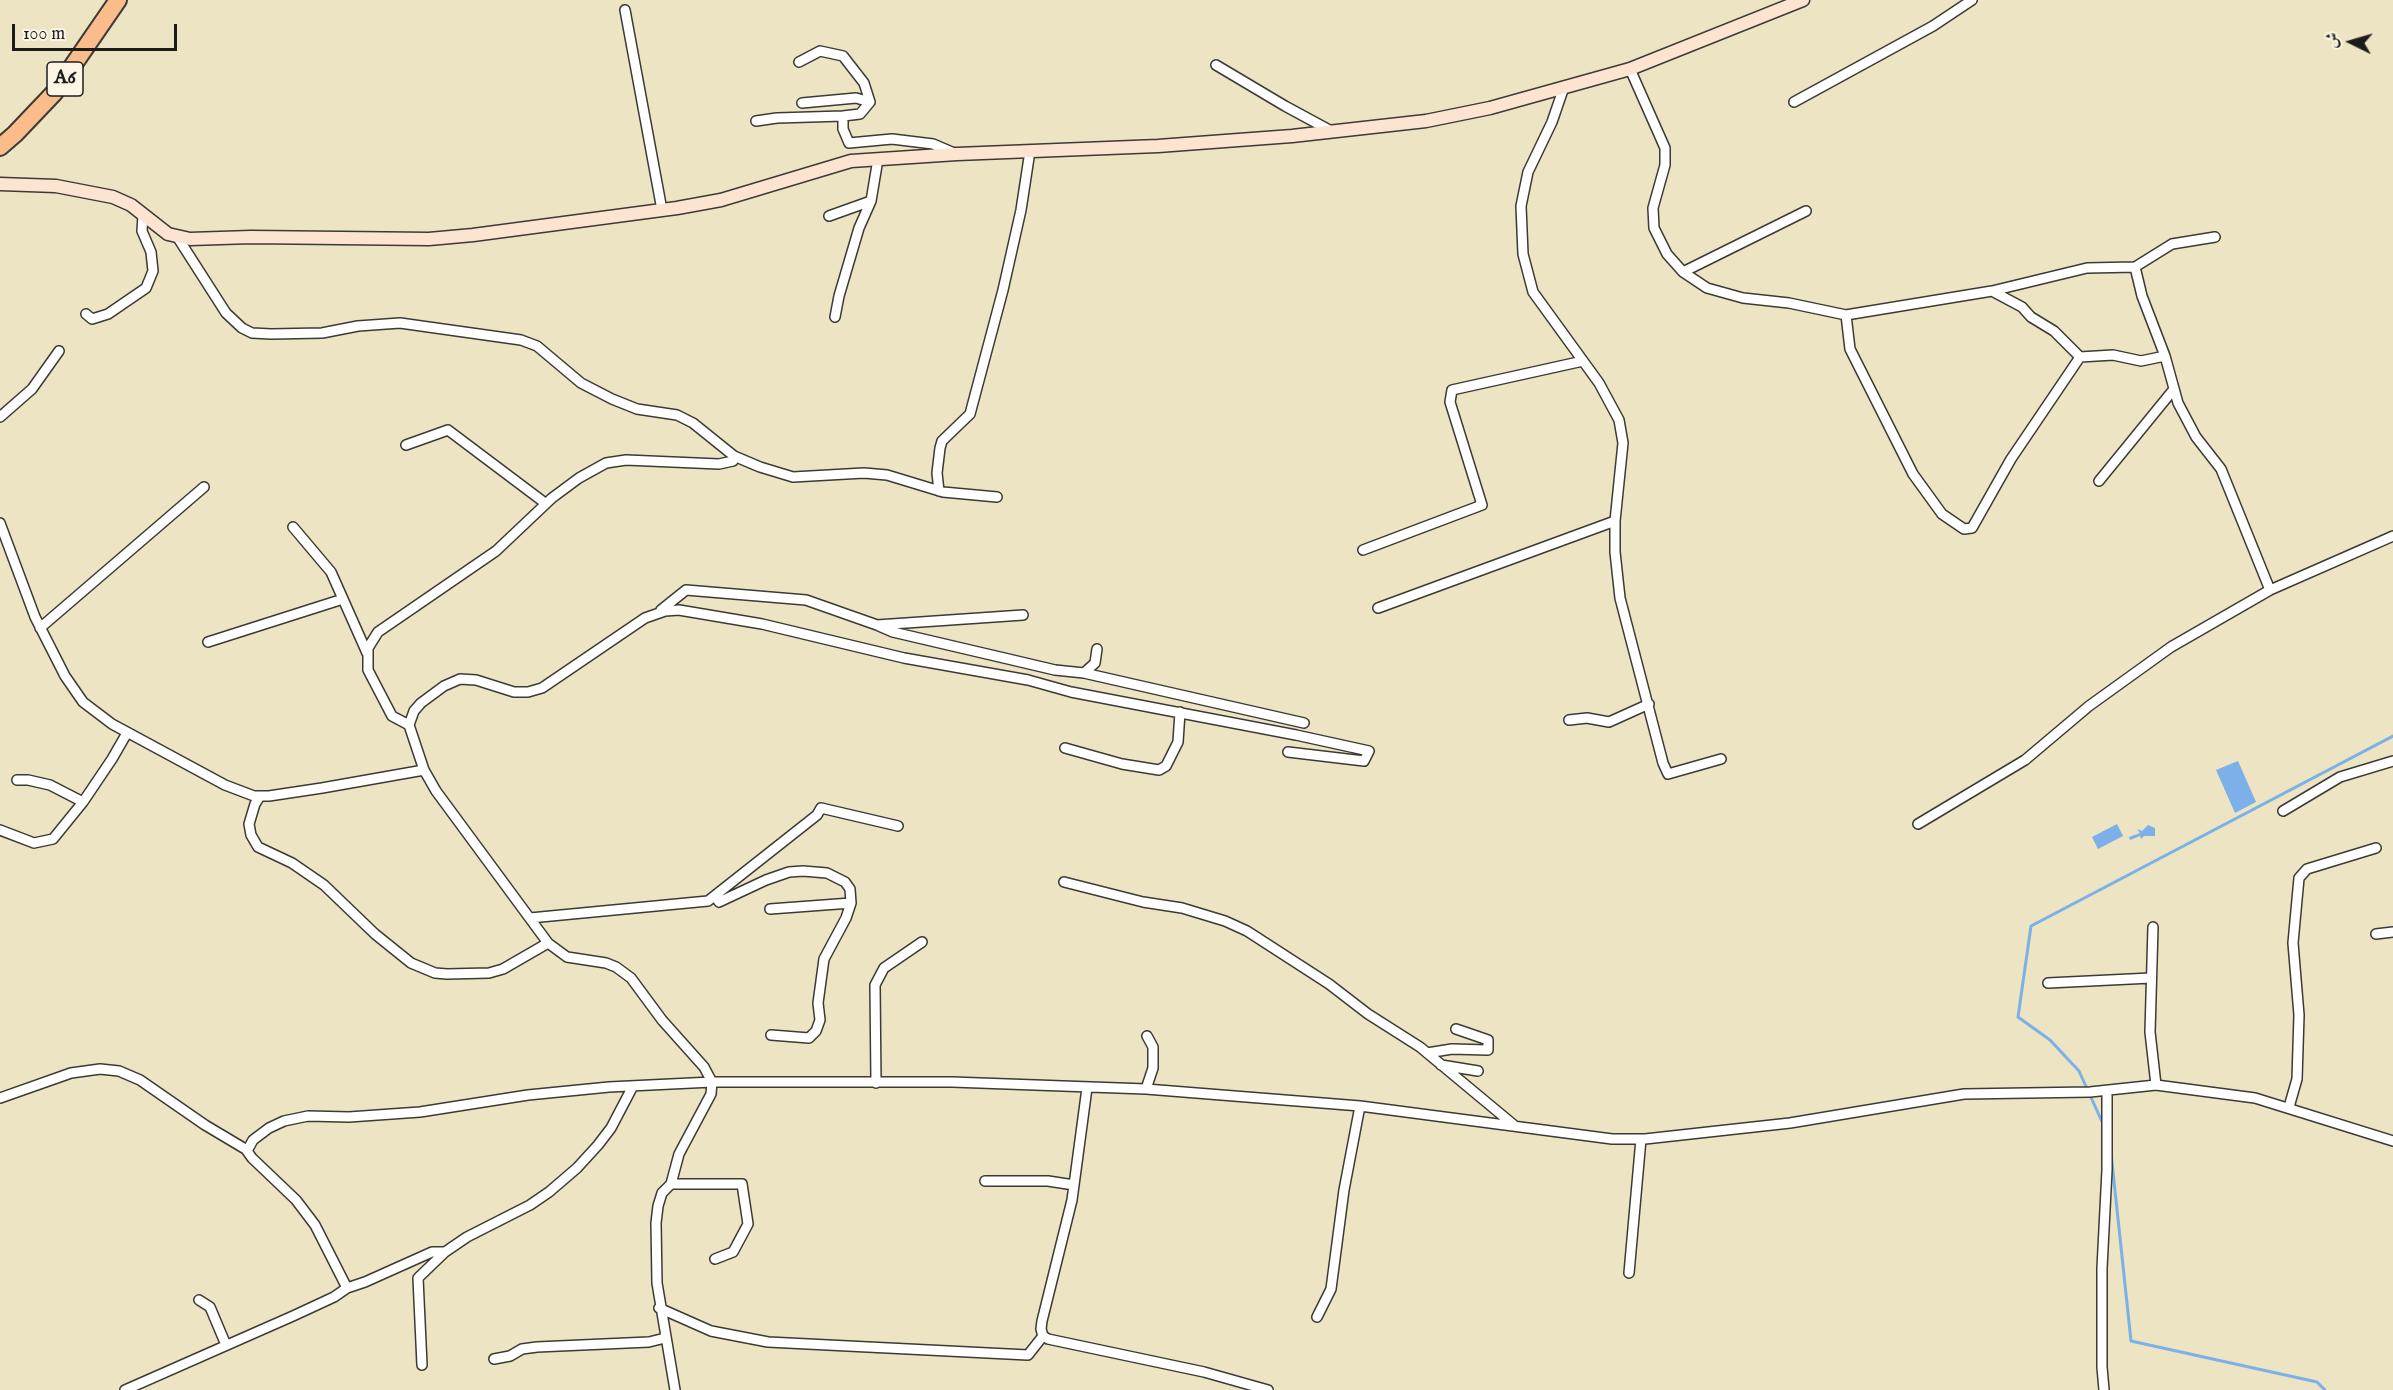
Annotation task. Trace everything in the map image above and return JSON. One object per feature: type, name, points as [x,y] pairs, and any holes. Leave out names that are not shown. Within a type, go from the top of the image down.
[{"type":"highway","name":"A6","points":[[0,147],[28,122],[54,93],[118,0]]},
{"type":"street","points":[[0,184],[37,184],[79,189],[122,200],[162,230],[178,238],[429,239],[484,234],[722,200],[851,161],[957,154],[1158,146],[1333,132],[1426,121],[1490,108],[1630,69],[1803,0]]},
{"type":"street","points":[[1794,102],[1933,26],[1972,0]]},
{"type":"street","points":[[625,10],[662,210]]},
{"type":"street","points":[[799,62],[820,51],[843,56],[864,83],[870,102]]},
{"type":"street","points":[[1215,65],[1333,132]]},
{"type":"street","points":[[1630,69],[1665,148],[1665,165],[1653,207],[1654,228],[1667,254],[1683,272],[1702,286],[1716,291],[1743,298],[1789,303],[1846,315],[1992,291],[2087,268],[2135,267],[2172,244],[2215,237]]},
{"type":"street","points":[[1564,87],[1552,122],[1528,171],[1521,206],[1523,254],[1533,292],[1610,399],[1619,420],[1623,443],[1615,520],[1615,552],[1620,598],[1649,704],[1653,729],[1668,774],[1721,759]]},
{"type":"street","points":[[802,103],[856,98],[870,102]]},
{"type":"street","points":[[756,121],[777,118],[843,117],[860,114],[870,102]]},
{"type":"street","points":[[843,117],[843,129],[849,143],[892,139],[933,144],[957,154]]},
{"type":"street","points":[[939,490],[937,473],[942,441],[970,414],[1003,290],[1021,210],[1030,151]]},
{"type":"street","points":[[835,317],[859,228],[871,201],[878,159]]},
{"type":"street","points":[[829,216],[871,201]]},
{"type":"street","points":[[1683,272],[1806,211]]},
{"type":"street","points":[[86,314],[92,319],[108,314],[146,288],[153,271],[151,252],[142,231],[143,214]]},
{"type":"street","points":[[178,238],[226,313],[242,328],[252,333],[309,334],[400,322],[521,340],[537,346],[581,383],[637,409],[677,415],[693,423],[734,456],[760,467],[792,477],[864,473],[887,475],[939,490],[969,496],[997,497]]},
{"type":"street","points":[[2135,267],[2142,296],[2165,356],[2178,403],[2196,437],[2221,469],[2270,590]]},
{"type":"street","points":[[1992,291],[2022,307],[2031,317],[2054,331],[2080,357],[2113,355],[2141,361],[2165,356]]},
{"type":"street","points":[[1846,315],[1850,349],[1912,474],[1942,514],[1964,530],[1972,528],[2011,459],[2080,357]]},
{"type":"street","points":[[0,417],[32,389],[58,351]]},
{"type":"street","points":[[1363,550],[1482,505],[1450,402],[1452,390],[1583,361]]},
{"type":"street","points":[[2099,481],[2174,389]]},
{"type":"street","points":[[406,445],[448,429],[545,503]]},
{"type":"street","points":[[367,653],[371,641],[378,633],[496,551],[545,503],[579,478],[612,462],[626,460],[719,464],[729,463],[734,460],[734,456]]},
{"type":"street","points":[[40,628],[204,487]]},
{"type":"street","points":[[1378,608],[1615,520]]},
{"type":"street","points":[[0,523],[40,628],[65,676],[83,702],[127,733],[237,791],[260,796],[322,788],[424,770]]},
{"type":"street","points":[[293,527],[331,572],[367,653],[368,670],[387,708],[398,720],[409,725]]},
{"type":"street","points":[[1918,824],[2025,760],[2089,706],[2170,647],[2270,590],[2393,536]]},
{"type":"street","points":[[675,1390],[659,1308],[656,1223],[662,1192],[671,1184],[679,1154],[711,1094],[712,1082],[704,1067],[662,1020],[631,978],[606,963],[567,957],[548,943],[436,791],[424,770],[409,725],[412,715],[421,704],[449,683],[466,679],[514,692],[535,691],[553,682],[630,628],[657,613],[686,590],[806,600],[893,632],[1304,723]]},
{"type":"street","points":[[208,642],[343,599]]},
{"type":"street","points":[[657,613],[670,610],[702,612],[904,658],[1028,680],[1071,692],[1369,751],[1364,760],[1288,752]]},
{"type":"street","points":[[877,625],[1023,615]]},
{"type":"street","points":[[1084,673],[1095,663],[1097,649]]},
{"type":"street","points":[[1569,720],[1587,718],[1609,722],[1649,704]]},
{"type":"street","points":[[1065,748],[1122,764],[1159,770],[1166,766],[1178,741],[1180,712]]},
{"type":"street","points":[[0,830],[34,843],[48,841],[59,833],[83,802],[127,733]]},
{"type":"street","points":[[2283,811],[2340,777],[2393,761]]},
{"type":"street","points":[[17,780],[50,785],[83,802]]},
{"type":"street","points":[[260,796],[249,824],[251,835],[258,847],[292,863],[324,885],[375,934],[411,963],[447,974],[489,973],[502,969],[548,943]]},
{"type":"street","points":[[530,918],[708,901],[817,815],[821,808],[898,826]]},
{"type":"street","points":[[2289,1107],[2297,1079],[2299,1015],[2293,943],[2299,878],[2307,869],[2376,848]]},
{"type":"street","points":[[715,896],[719,902],[766,880],[789,872],[803,871],[827,873],[845,882],[849,889],[851,903],[846,918],[824,959],[818,1003],[820,1020],[816,1031],[809,1038],[771,1035]]},
{"type":"street","points":[[1064,882],[1143,902],[1182,908],[1247,930],[1427,1053],[1516,1127]]},
{"type":"street","points":[[770,909],[851,903]]},
{"type":"street","points":[[2153,927],[2150,1032],[2156,1085]]},
{"type":"street","points":[[2376,934],[2393,933]]},
{"type":"street","points":[[876,1083],[875,985],[884,968],[922,942]]},
{"type":"street","points":[[2048,983],[2151,978]]},
{"type":"street","points":[[1427,1053],[1452,1048],[1488,1050],[1488,1040],[1456,1029]]},
{"type":"street","points":[[1146,1089],[1153,1068],[1153,1047],[1147,1036]]},
{"type":"street","points":[[1441,1065],[1478,1071]]},
{"type":"street","points":[[0,1098],[71,1073],[100,1069],[120,1071],[140,1080],[205,1125],[247,1150],[252,1158],[296,1200],[315,1225],[347,1288]]},
{"type":"street","points":[[247,1150],[253,1140],[269,1128],[299,1117],[358,1117],[420,1112],[528,1095],[712,1082],[952,1082],[1146,1089],[1360,1106],[1612,1139],[1641,1139],[1790,1123],[1964,1094],[2103,1091],[2156,1085],[2255,1098],[2393,1141]]},
{"type":"street","points":[[422,1365],[418,1278],[445,1252],[467,1237],[530,1205],[563,1181],[586,1159],[611,1128],[633,1086]]},
{"type":"street","points":[[1087,1088],[1072,1200],[1042,1321],[1043,1336],[1048,1339],[1204,1372],[1268,1390]]},
{"type":"street","points":[[2103,1091],[2108,1170],[2102,1268],[2104,1390]]},
{"type":"street","points":[[1317,1317],[1330,1289],[1344,1190],[1360,1106]]},
{"type":"street","points":[[1629,1273],[1641,1139]]},
{"type":"street","points":[[985,1181],[1048,1181],[1074,1185]]},
{"type":"street","points":[[671,1184],[742,1184],[748,1224],[734,1252],[715,1259]]},
{"type":"street","points":[[125,1390],[324,1302],[347,1288],[432,1252],[445,1252]]},
{"type":"street","points":[[199,1300],[210,1306],[226,1345]]},
{"type":"street","points":[[659,1308],[711,1331],[768,1342],[1028,1355],[1043,1336]]},
{"type":"street","points":[[494,1359],[537,1347],[649,1342],[665,1338]]},
{"type":"water","points":[[2238,761],[2256,802],[2235,813],[2216,770]]},
{"type":"water","points":[[2117,824],[2123,836],[2098,849],[2092,837]]},
{"type":"water","points":[[2148,825],[2155,828],[2155,836],[2144,836],[2141,839],[2140,836],[2130,840],[2129,837],[2140,833],[2137,829],[2142,831]]},
{"type":"waterway","points":[[2104,1126],[2079,1071],[2050,1040],[2018,1017],[2031,926],[2393,736]]},
{"type":"waterway","points":[[2111,1153],[2131,1341],[2317,1382],[2325,1390]]}]
